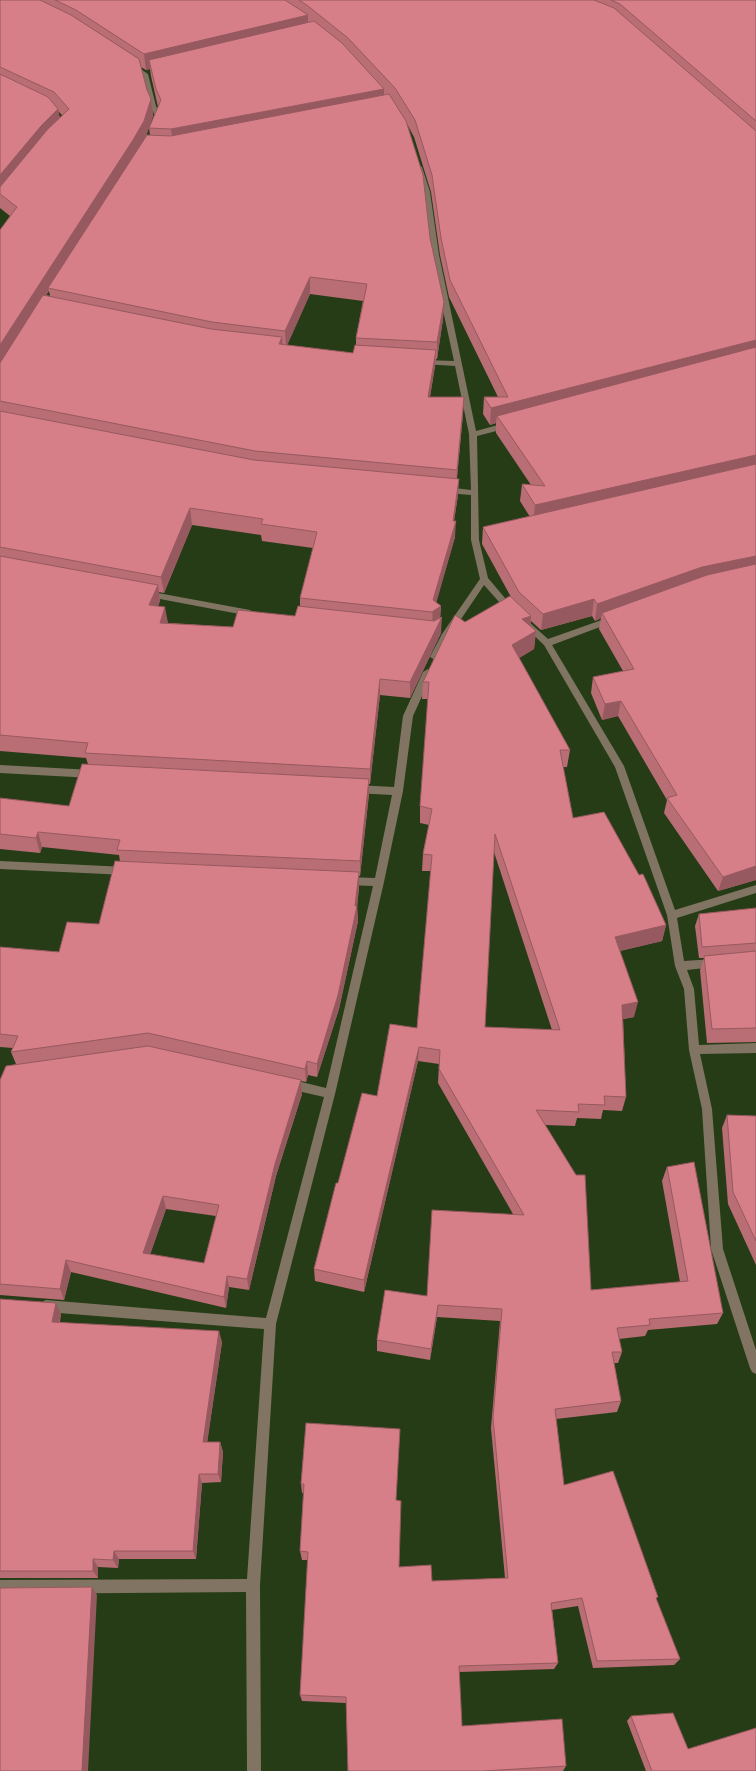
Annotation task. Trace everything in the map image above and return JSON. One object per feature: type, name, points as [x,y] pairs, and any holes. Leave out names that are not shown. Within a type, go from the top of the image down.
[{"type":"street","points":[[124,60],[145,74],[153,106],[158,116],[153,131]]},
{"type":"street","points":[[145,74],[153,72]]},
{"type":"street","points":[[416,158],[427,192],[435,255],[473,434],[475,493],[484,580],[506,605],[547,643],[559,666],[619,766],[672,915],[680,966],[689,989],[694,1050],[707,1109],[717,1249],[756,1368]]},
{"type":"street","points":[[411,361],[458,364]]},
{"type":"street","points":[[473,434],[519,422]]},
{"type":"street","points":[[436,489],[475,493]]},
{"type":"street","points":[[254,1771],[253,1585],[270,1324],[330,1094],[379,882],[398,792],[408,716],[445,636],[484,580]]},
{"type":"street","points":[[140,593],[257,614]]},
{"type":"street","points":[[440,629],[461,612]]},
{"type":"street","points":[[547,643],[621,616]]},
{"type":"street","points":[[0,769],[104,775]]},
{"type":"street","points":[[342,788],[398,792]]},
{"type":"street","points":[[0,866],[134,872]]},
{"type":"street","points":[[339,881],[379,882]]},
{"type":"street","points":[[672,915],[756,889]]},
{"type":"street","points":[[680,966],[726,962]]},
{"type":"street","points":[[694,1050],[756,1048]]},
{"type":"street","points":[[279,1082],[330,1094]]},
{"type":"street","points":[[32,1305],[270,1324]]},
{"type":"street","points":[[0,1587],[253,1585]]},
{"type":"building","points":[[0,0],[40,0],[71,15],[139,59],[147,90],[151,99],[144,121],[133,140],[0,345],[0,230],[17,207],[0,194],[0,187],[47,130],[69,109],[54,92],[0,67]]},
{"type":"building","points":[[55,0],[285,0],[308,15],[144,54],[76,10]]},
{"type":"building","points":[[299,0],[594,0],[614,8],[756,131],[756,340],[491,408],[484,397],[508,397],[450,280],[441,238],[432,175],[415,120],[395,88],[348,38]]},
{"type":"building","points":[[611,0],[756,0],[756,121],[620,4]]},
{"type":"building","points":[[314,21],[342,43],[384,89],[171,129],[149,128],[161,100],[156,89],[149,60]]},
{"type":"building","points":[[0,74],[48,97],[58,109],[41,126],[0,175]]},
{"type":"building","points":[[389,94],[406,121],[423,175],[430,238],[444,302],[437,342],[356,338],[367,284],[310,277],[285,331],[212,322],[48,288],[147,135],[171,136]]},
{"type":"building","points":[[43,295],[211,329],[282,337],[279,344],[353,353],[355,345],[436,350],[428,397],[464,397],[457,470],[255,451],[0,401],[0,363]]},
{"type":"building","points":[[756,347],[756,455],[535,505],[522,484],[545,486],[497,416]]},
{"type":"building","points":[[0,411],[254,460],[459,479],[453,521],[456,521],[433,600],[441,606],[432,612],[300,598],[317,532],[261,524],[263,519],[190,508],[161,577],[0,547]]},
{"type":"building","points":[[756,464],[756,556],[702,567],[597,604],[594,599],[543,614],[519,592],[483,527]]},
{"type":"building","points":[[0,556],[158,585],[149,605],[165,607],[160,623],[233,627],[238,610],[295,616],[298,606],[434,621],[442,617],[410,682],[380,679],[370,769],[85,753],[88,743],[0,735]]},
{"type":"building","points":[[756,564],[756,866],[723,877],[667,798],[677,795],[621,701],[605,704],[593,677],[634,669],[602,613],[707,575]]},
{"type":"building","points":[[510,596],[531,616],[522,619],[536,631],[512,645],[570,750],[560,750],[573,818],[604,812],[639,875],[643,874],[666,925],[615,937],[638,1002],[622,1005],[626,1097],[604,1096],[605,1105],[578,1104],[579,1112],[536,1110],[576,1175],[585,1175],[591,1290],[688,1281],[667,1167],[694,1162],[723,1313],[649,1319],[650,1325],[617,1328],[622,1352],[612,1352],[621,1401],[555,1409],[564,1485],[613,1471],[658,1597],[656,1598],[680,1659],[597,1661],[582,1598],[551,1603],[558,1663],[459,1666],[462,1726],[562,1719],[566,1766],[483,1771],[348,1771],[346,1697],[300,1695],[308,1552],[300,1551],[304,1484],[301,1484],[306,1423],[400,1429],[396,1500],[401,1501],[399,1567],[431,1565],[432,1581],[508,1578],[493,1418],[502,1309],[438,1305],[431,1349],[377,1340],[385,1290],[427,1296],[432,1210],[524,1215],[439,1069],[440,1050],[419,1047],[364,1280],[314,1269],[336,1183],[338,1183],[362,1093],[377,1096],[390,1024],[417,1028],[432,855],[423,854],[432,809],[420,806],[429,682],[423,682],[455,615],[465,622]],"holes":[[[495,834],[560,1030],[485,1027]]]},
{"type":"building","points":[[82,764],[369,779],[360,861],[117,850],[120,840],[38,832],[36,838],[0,834],[0,798],[69,806]]},
{"type":"building","points":[[115,861],[359,872],[355,906],[357,906],[338,995],[317,1064],[307,1061],[305,1069],[148,1033],[11,1052],[18,1036],[0,1034],[0,947],[59,952],[67,922],[99,924]]},
{"type":"building","points":[[756,908],[756,943],[702,947],[699,914]]},
{"type":"building","points":[[756,951],[756,1028],[712,1029],[704,956]]},
{"type":"building","points":[[148,1046],[301,1080],[275,1164],[247,1279],[227,1276],[224,1297],[66,1260],[60,1289],[0,1284],[0,1080],[6,1066]],"holes":[[[163,1196],[219,1205],[204,1263],[143,1253]]]},
{"type":"building","points":[[727,1115],[756,1116],[756,1241],[733,1192]]},
{"type":"building","points":[[0,1299],[56,1303],[52,1322],[219,1331],[203,1442],[220,1442],[218,1474],[199,1474],[193,1551],[114,1551],[113,1560],[93,1559],[93,1571],[0,1571]]},
{"type":"building","points":[[92,1587],[82,1771],[0,1771],[0,1588]]},
{"type":"building","points":[[673,1713],[688,1749],[756,1728],[756,1771],[652,1771],[631,1716]]}]
